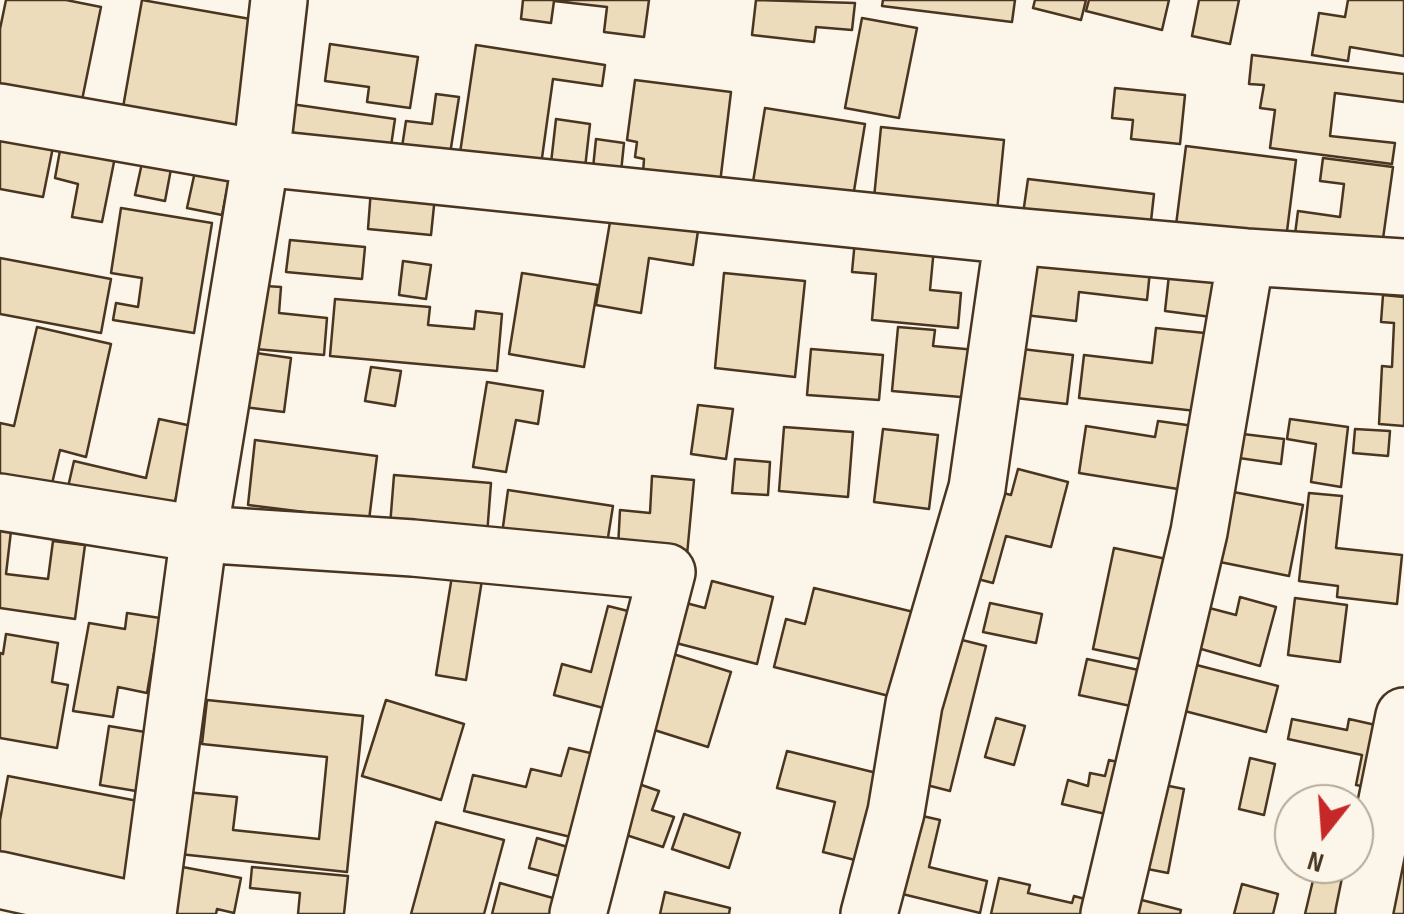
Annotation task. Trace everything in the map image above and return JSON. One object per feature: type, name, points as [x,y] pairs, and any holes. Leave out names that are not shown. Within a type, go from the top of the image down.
[{"type":"street","points":[[0,880],[148,913],[199,534],[261,158],[279,0]]},
{"type":"street","points":[[0,112],[261,158],[1013,236],[1404,267]]},
{"type":"street","points":[[869,914],[896,812],[914,704],[976,488],[1013,236]]},
{"type":"street","points":[[1109,914],[1199,532],[1246,257]]},
{"type":"street","points":[[0,502],[199,534],[413,548],[667,572],[578,914]]},
{"type":"street","points":[[1364,914],[1404,716]]},
{"type":"building","points":[[6,0],[66,0],[101,7],[81,105],[0,89],[0,29]]},
{"type":"building","points":[[142,0],[256,20],[237,133],[122,113]]},
{"type":"building","points":[[523,0],[649,0],[644,37],[604,32],[607,7],[554,1],[551,23],[521,19]]},
{"type":"building","points":[[756,0],[855,3],[852,30],[816,27],[814,42],[752,35]]},
{"type":"building","points":[[883,0],[1015,0],[1012,22],[882,6]]},
{"type":"building","points":[[1035,0],[1086,0],[1081,20],[1033,8]]},
{"type":"building","points":[[1089,0],[1169,0],[1162,30],[1086,11]]},
{"type":"building","points":[[1199,0],[1239,0],[1230,44],[1192,36]]},
{"type":"building","points":[[1348,0],[1404,0],[1404,56],[1350,47],[1348,61],[1312,55],[1319,13],[1345,17]]},
{"type":"building","points":[[862,18],[917,28],[899,118],[845,108]]},
{"type":"building","points":[[330,44],[418,57],[410,108],[367,102],[369,87],[325,81]]},
{"type":"building","points":[[476,45],[605,65],[602,86],[553,79],[541,165],[460,153]]},
{"type":"building","points":[[1252,55],[1404,74],[1404,102],[1335,93],[1330,136],[1395,143],[1392,164],[1270,148],[1275,110],[1260,108],[1264,85],[1249,84]]},
{"type":"building","points":[[635,80],[731,92],[720,183],[643,173],[644,159],[635,157],[637,142],[627,140]]},
{"type":"building","points":[[1115,88],[1185,95],[1180,144],[1131,139],[1133,120],[1112,118]]},
{"type":"building","points":[[436,94],[459,97],[450,154],[402,147],[406,121],[432,124]]},
{"type":"building","points":[[284,103],[395,119],[391,146],[280,131]]},
{"type":"building","points":[[765,108],[865,124],[853,197],[753,182]]},
{"type":"building","points":[[556,119],[590,124],[585,168],[551,163]]},
{"type":"building","points":[[881,127],[1004,140],[997,211],[874,198]]},
{"type":"building","points":[[0,137],[53,147],[43,197],[0,189]]},
{"type":"building","points":[[596,139],[624,143],[621,172],[593,168]]},
{"type":"building","points":[[61,145],[115,157],[102,222],[72,217],[78,184],[55,178]]},
{"type":"building","points":[[1186,146],[1296,160],[1285,247],[1175,233]]},
{"type":"building","points":[[1323,158],[1393,167],[1381,253],[1294,242],[1298,211],[1340,217],[1344,184],[1320,181]]},
{"type":"building","points":[[142,163],[171,169],[165,201],[135,195]]},
{"type":"building","points":[[196,167],[230,174],[222,215],[187,208]]},
{"type":"building","points":[[1028,179],[1154,194],[1150,230],[1023,214]]},
{"type":"building","points":[[371,189],[435,196],[431,235],[368,229]]},
{"type":"building","points":[[121,208],[212,223],[194,333],[113,320],[116,303],[138,307],[142,278],[111,273]]},
{"type":"building","points":[[612,210],[699,224],[693,265],[649,258],[641,313],[596,305]]},
{"type":"building","points":[[290,240],[365,247],[362,279],[286,272]]},
{"type":"building","points":[[855,240],[934,248],[930,290],[961,293],[958,328],[872,320],[876,274],[852,272]]},
{"type":"building","points":[[1032,257],[1150,271],[1147,300],[1079,292],[1076,321],[1025,315]]},
{"type":"building","points":[[0,258],[111,279],[101,333],[0,314]]},
{"type":"building","points":[[403,261],[431,265],[426,299],[399,295]]},
{"type":"building","points":[[1170,266],[1223,273],[1219,318],[1165,311]]},
{"type":"building","points":[[522,273],[598,285],[584,367],[509,354]]},
{"type":"building","points":[[724,273],[805,281],[795,377],[715,368]]},
{"type":"building","points":[[250,285],[281,287],[279,313],[327,318],[324,355],[244,348]]},
{"type":"building","points":[[1383,295],[1404,297],[1404,426],[1379,424],[1382,366],[1392,367],[1394,323],[1381,322]]},
{"type":"building","points":[[335,299],[430,307],[428,325],[474,329],[476,311],[502,314],[497,371],[330,356]]},
{"type":"building","points":[[37,327],[111,344],[86,457],[60,450],[50,492],[0,481],[0,423],[14,426]]},
{"type":"building","points":[[898,327],[935,330],[933,346],[976,350],[972,398],[892,391]]},
{"type":"building","points":[[1156,328],[1205,333],[1196,411],[1079,398],[1084,355],[1152,363]]},
{"type":"building","points":[[811,349],[883,355],[879,400],[807,395]]},
{"type":"building","points":[[1022,349],[1073,355],[1067,404],[1016,398]]},
{"type":"building","points":[[235,350],[291,358],[284,412],[228,405]]},
{"type":"building","points":[[371,367],[401,371],[395,406],[365,401]]},
{"type":"building","points":[[487,382],[543,391],[538,424],[516,420],[506,472],[473,467]]},
{"type":"building","points":[[698,405],[733,409],[726,459],[691,454]]},
{"type":"building","points":[[159,419],[192,426],[173,511],[68,487],[74,461],[146,478]]},
{"type":"building","points":[[1290,419],[1348,427],[1341,487],[1311,482],[1316,444],[1287,439]]},
{"type":"building","points":[[1158,421],[1194,426],[1184,490],[1079,473],[1086,426],[1155,437]]},
{"type":"building","points":[[784,427],[853,432],[848,497],[779,491]]},
{"type":"building","points":[[883,429],[938,435],[929,509],[874,502]]},
{"type":"building","points":[[1355,429],[1390,431],[1388,456],[1353,453]]},
{"type":"building","points":[[1243,434],[1284,439],[1281,464],[1239,458]]},
{"type":"building","points":[[255,440],[377,456],[369,520],[248,505]]},
{"type":"building","points":[[735,459],[770,462],[768,495],[732,493]]},
{"type":"building","points":[[1018,469],[1068,482],[1051,547],[1006,536],[993,583],[970,577],[992,490],[1011,495]]},
{"type":"building","points":[[394,475],[491,483],[487,535],[390,526]]},
{"type":"building","points":[[652,476],[694,480],[687,555],[618,548],[620,510],[650,513]]},
{"type":"building","points":[[508,490],[613,506],[606,550],[502,534]]},
{"type":"building","points":[[1228,491],[1303,505],[1289,576],[1215,561]]},
{"type":"building","points":[[1309,493],[1342,496],[1336,548],[1402,555],[1397,604],[1337,597],[1338,586],[1299,581]]},
{"type":"building","points":[[0,530],[11,531],[6,574],[48,579],[53,541],[85,545],[75,619],[0,608]]},
{"type":"building","points":[[1114,548],[1176,561],[1155,662],[1093,649]]},
{"type":"building","points":[[452,576],[482,580],[466,680],[436,675]]},
{"type":"building","points":[[712,581],[773,597],[757,664],[676,643],[686,603],[705,608]]},
{"type":"building","points":[[814,588],[922,614],[901,699],[774,667],[786,619],[805,624]]},
{"type":"building","points":[[1240,597],[1276,607],[1260,666],[1184,644],[1194,604],[1236,615]]},
{"type":"building","points":[[1295,598],[1347,605],[1340,662],[1288,655]]},
{"type":"building","points":[[990,603],[1042,614],[1036,643],[983,632]]},
{"type":"building","points":[[608,606],[640,614],[615,711],[554,695],[562,664],[591,672]]},
{"type":"building","points":[[127,613],[160,618],[147,693],[118,687],[113,717],[73,711],[89,623],[125,629]]},
{"type":"building","points":[[6,634],[58,643],[52,682],[68,685],[57,748],[0,738],[0,653],[3,654]]},
{"type":"building","points":[[950,637],[986,646],[950,791],[915,782]]},
{"type":"building","points":[[670,653],[731,672],[708,747],[648,728]]},
{"type":"building","points":[[1087,659],[1148,672],[1140,708],[1079,695]]},
{"type":"building","points":[[1181,661],[1278,686],[1266,732],[1169,707]]},
{"type":"building","points":[[207,700],[363,716],[347,872],[170,853],[176,791],[237,797],[233,830],[319,839],[327,757],[202,744]]},
{"type":"building","points":[[386,700],[464,724],[441,800],[362,776]]},
{"type":"building","points":[[996,718],[1025,726],[1014,765],[985,757]]},
{"type":"building","points":[[1292,719],[1347,730],[1349,719],[1389,728],[1376,789],[1374,784],[1356,784],[1362,755],[1288,739]]},
{"type":"building","points":[[109,726],[145,732],[136,791],[100,785]]},
{"type":"building","points":[[569,748],[603,756],[583,840],[464,811],[473,775],[526,787],[531,769],[561,776]]},
{"type":"building","points":[[787,751],[885,775],[863,862],[823,852],[835,802],[777,788]]},
{"type":"building","points":[[1250,758],[1275,764],[1264,815],[1239,809]]},
{"type":"building","points":[[1109,760],[1135,766],[1123,818],[1062,804],[1068,780],[1088,786],[1090,773],[1105,776]]},
{"type":"building","points":[[8,776],[143,802],[128,881],[0,857],[0,820]]},
{"type":"building","points":[[633,782],[659,791],[652,810],[674,817],[663,847],[617,832]]},
{"type":"building","points":[[1149,782],[1184,789],[1168,873],[1132,866]]},
{"type":"building","points":[[905,812],[940,820],[929,867],[987,881],[980,913],[886,890]]},
{"type":"building","points":[[684,814],[740,833],[729,868],[672,849]]},
{"type":"building","points":[[436,822],[504,840],[484,914],[411,914]]},
{"type":"building","points":[[537,838],[578,850],[570,879],[529,868]]},
{"type":"building","points":[[1392,860],[1404,862],[1404,914],[1380,914]]},
{"type":"building","points":[[172,865],[241,878],[234,913],[217,909],[216,914],[163,914]]},
{"type":"building","points":[[252,867],[348,876],[344,914],[298,914],[300,893],[250,888]]},
{"type":"building","points":[[999,878],[1030,885],[1028,893],[1072,903],[1074,896],[1103,904],[1101,914],[991,914]]},
{"type":"building","points":[[500,883],[567,902],[563,914],[492,914]]},
{"type":"building","points":[[1242,884],[1278,894],[1273,914],[1234,914]]},
{"type":"building","points":[[1312,884],[1352,884],[1349,914],[1305,914]]},
{"type":"building","points":[[665,892],[730,908],[729,914],[660,914]]},
{"type":"building","points":[[1122,895],[1181,910],[1180,914],[1117,914]]}]
